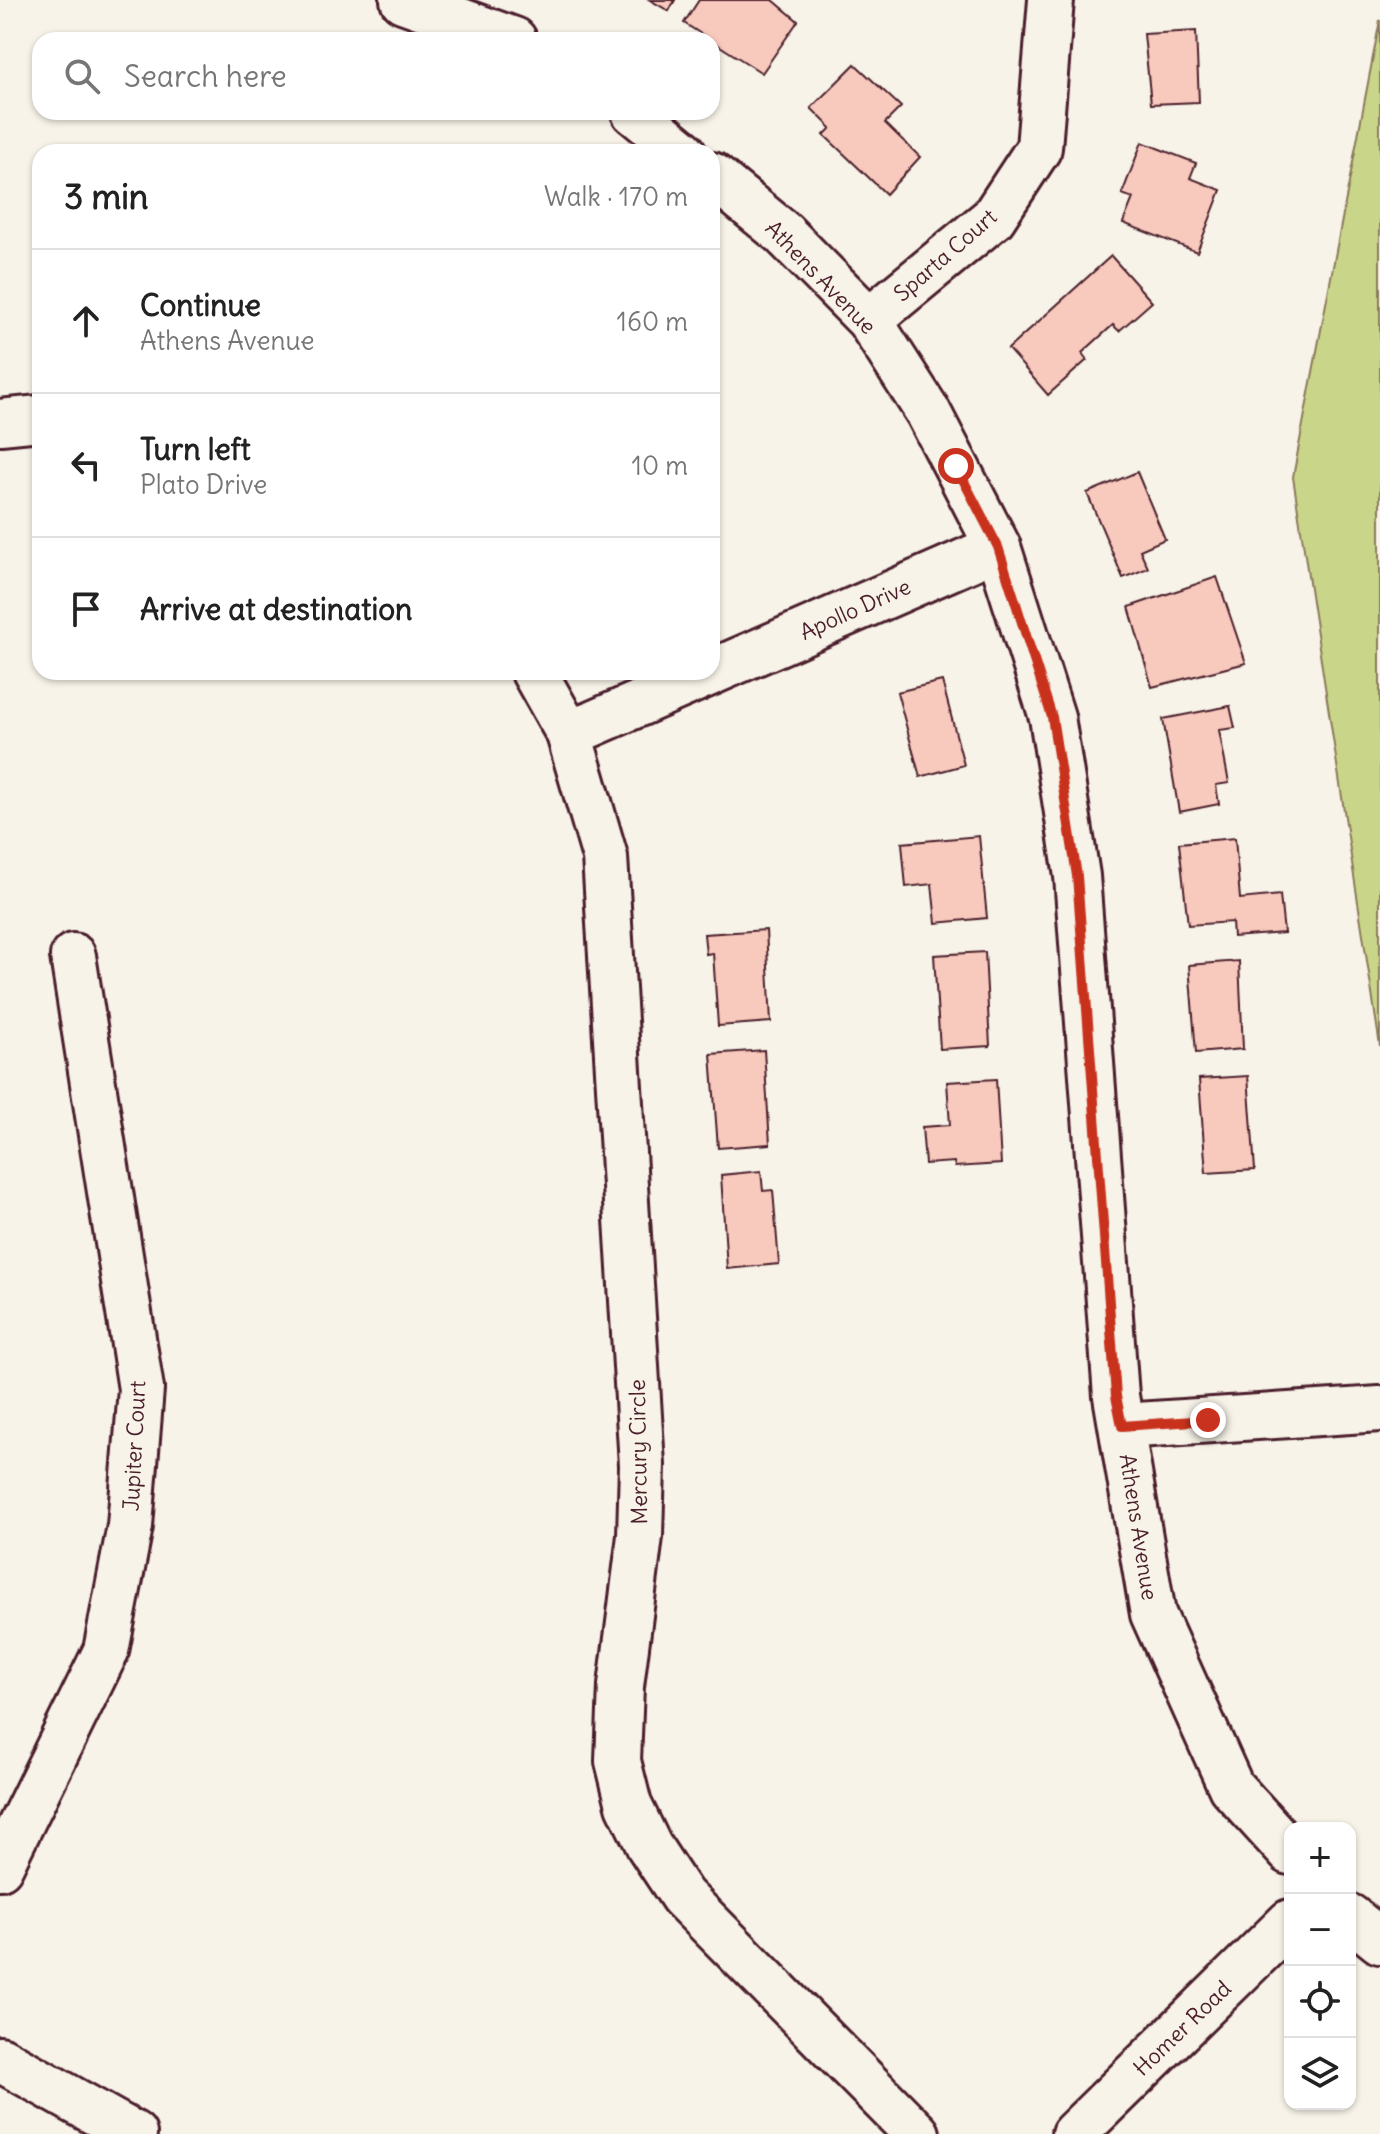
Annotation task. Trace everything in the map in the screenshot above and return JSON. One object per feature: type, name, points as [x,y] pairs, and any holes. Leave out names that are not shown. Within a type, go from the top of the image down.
[{"type":"street","points":[[403,0],[492,32]]},
{"type":"street","name":"Sparta Court","points":[[869,320],[993,218],[1039,148],[1051,0]]},
{"type":"street","points":[[644,120],[673,144]]},
{"type":"street","name":"Athens Avenue","points":[[720,182],[783,233],[869,320],[928,412],[998,547],[1052,717],[1077,876],[1116,1396],[1153,1614],[1231,1787],[1284,1845]]},
{"type":"street","points":[[0,422],[32,419]]},
{"type":"street","name":"Apollo Drive","points":[[720,669],[998,547]]},
{"type":"street","name":"Mercury Circle","points":[[539,680],[569,734],[605,857],[642,1450],[640,1536],[621,1686],[618,1746],[618,1761],[629,1805],[649,1846],[682,1896],[917,2134]]},
{"type":"street","name":"Apollo Drive","points":[[569,734],[694,680]]},
{"type":"street","name":"Jupiter Court","points":[[0,1867],[106,1651],[130,1526],[141,1389],[73,956]]},
{"type":"street","points":[[1122,1426],[1380,1409]]},
{"type":"street","points":[[1356,1922],[1380,1941]]},
{"type":"street","name":"Homer Road","points":[[1074,2134],[1284,1928]]},
{"type":"street","points":[[0,2059],[134,2134]]},
{"type":"green space","points":[[1380,20],[1380,1046],[1293,477]]},
{"type":"building","points":[[650,0],[675,0],[669,11]]},
{"type":"building","points":[[699,0],[773,0],[798,21],[762,73],[720,46],[720,32],[698,32],[684,23]]},
{"type":"building","points":[[1196,31],[1199,102],[1151,104],[1144,34]]},
{"type":"building","points":[[855,64],[901,107],[885,123],[920,157],[886,194],[824,135],[831,128],[811,108]]},
{"type":"building","points":[[1142,142],[1196,163],[1190,178],[1221,190],[1197,252],[1123,223],[1133,198],[1122,194]]},
{"type":"building","points":[[1111,256],[1152,302],[1119,331],[1113,325],[1082,353],[1087,360],[1048,395],[1008,349]]},
{"type":"building","points":[[1137,472],[1165,539],[1140,550],[1148,568],[1123,578],[1087,493]]},
{"type":"building","points":[[1217,577],[1246,663],[1152,687],[1129,607]]},
{"type":"building","points":[[942,681],[964,765],[920,777],[897,692]]},
{"type":"building","points":[[1230,706],[1235,728],[1219,730],[1229,783],[1216,785],[1219,804],[1179,812],[1163,719]]},
{"type":"building","points":[[979,836],[987,918],[936,923],[932,884],[906,887],[902,843]]},
{"type":"building","points":[[1235,838],[1240,899],[1280,895],[1284,933],[1233,937],[1232,922],[1188,925],[1179,843]]},
{"type":"building","points":[[766,930],[771,1022],[718,1026],[713,953],[706,954],[704,934]]},
{"type":"building","points":[[985,952],[990,1046],[940,1049],[934,955]]},
{"type":"building","points":[[1239,961],[1243,1049],[1196,1053],[1189,965]]},
{"type":"building","points":[[764,1050],[770,1144],[718,1148],[711,1054]]},
{"type":"building","points":[[1248,1076],[1255,1170],[1206,1173],[1199,1079]]},
{"type":"building","points":[[996,1079],[1001,1164],[955,1167],[954,1162],[925,1164],[922,1127],[950,1125],[947,1082]]},
{"type":"building","points":[[761,1171],[763,1191],[773,1190],[779,1264],[727,1269],[721,1175]]},
{"type":"route","points":[[956,466],[998,547],[1052,717],[1077,876],[1116,1396],[1122,1426],[1208,1420]]}]
